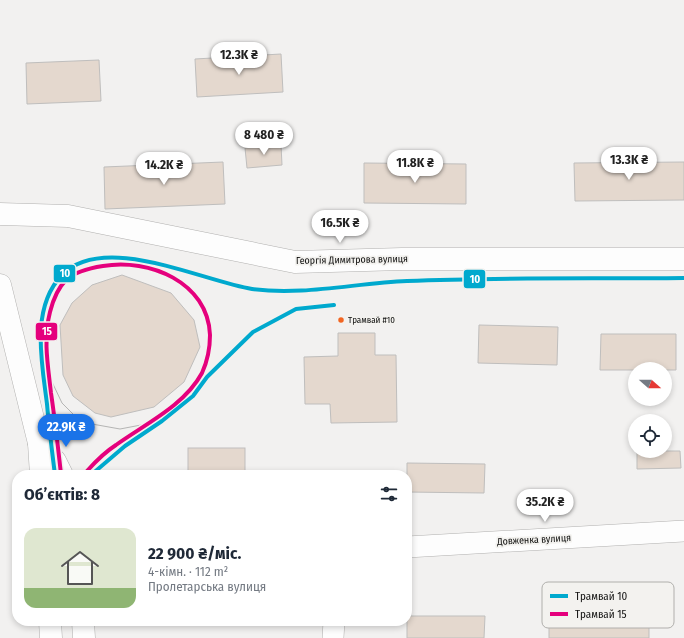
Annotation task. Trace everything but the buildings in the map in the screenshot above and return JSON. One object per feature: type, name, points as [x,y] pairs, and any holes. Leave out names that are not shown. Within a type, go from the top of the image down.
[{"type":"street","name":"Георгія Димитрова вулиця","points":[[0,214],[68,216],[295,262],[402,259],[684,259]]},
{"type":"street","points":[[0,285],[39,443],[41,470]]},
{"type":"street","points":[[39,443],[55,461],[60,470]]},
{"type":"street","name":"Довженка вулиця","points":[[412,547],[684,531]]},
{"type":"street","points":[[50,626],[51,638]]},
{"type":"street","points":[[83,626],[84,638]]},
{"type":"street","points":[[334,626],[334,638]]},
{"type":"tram line","name":"10","points":[[54,470],[41,354],[42,320],[45,303],[52,288],[62,275],[80,263],[102,258],[127,258],[154,263],[252,289],[271,291],[310,290],[407,281],[684,278]]},
{"type":"tram line","name":"15","points":[[60,470],[46,342],[48,322],[56,294],[66,280],[74,274],[88,269],[121,264],[157,270],[173,278],[187,288],[199,301],[207,316],[210,335],[209,350],[202,373],[194,385],[175,405],[108,451],[88,470]]},
{"type":"tram line","name":"10","points":[[97,470],[125,446],[162,421],[193,396],[207,377],[253,332],[296,309],[334,305]]},
{"type":"tram line","points":[[43,363],[62,403],[74,415],[92,424],[120,429],[162,421]]},
{"type":"place","name":"Трамвай #10","points":[[341,320]]}]
